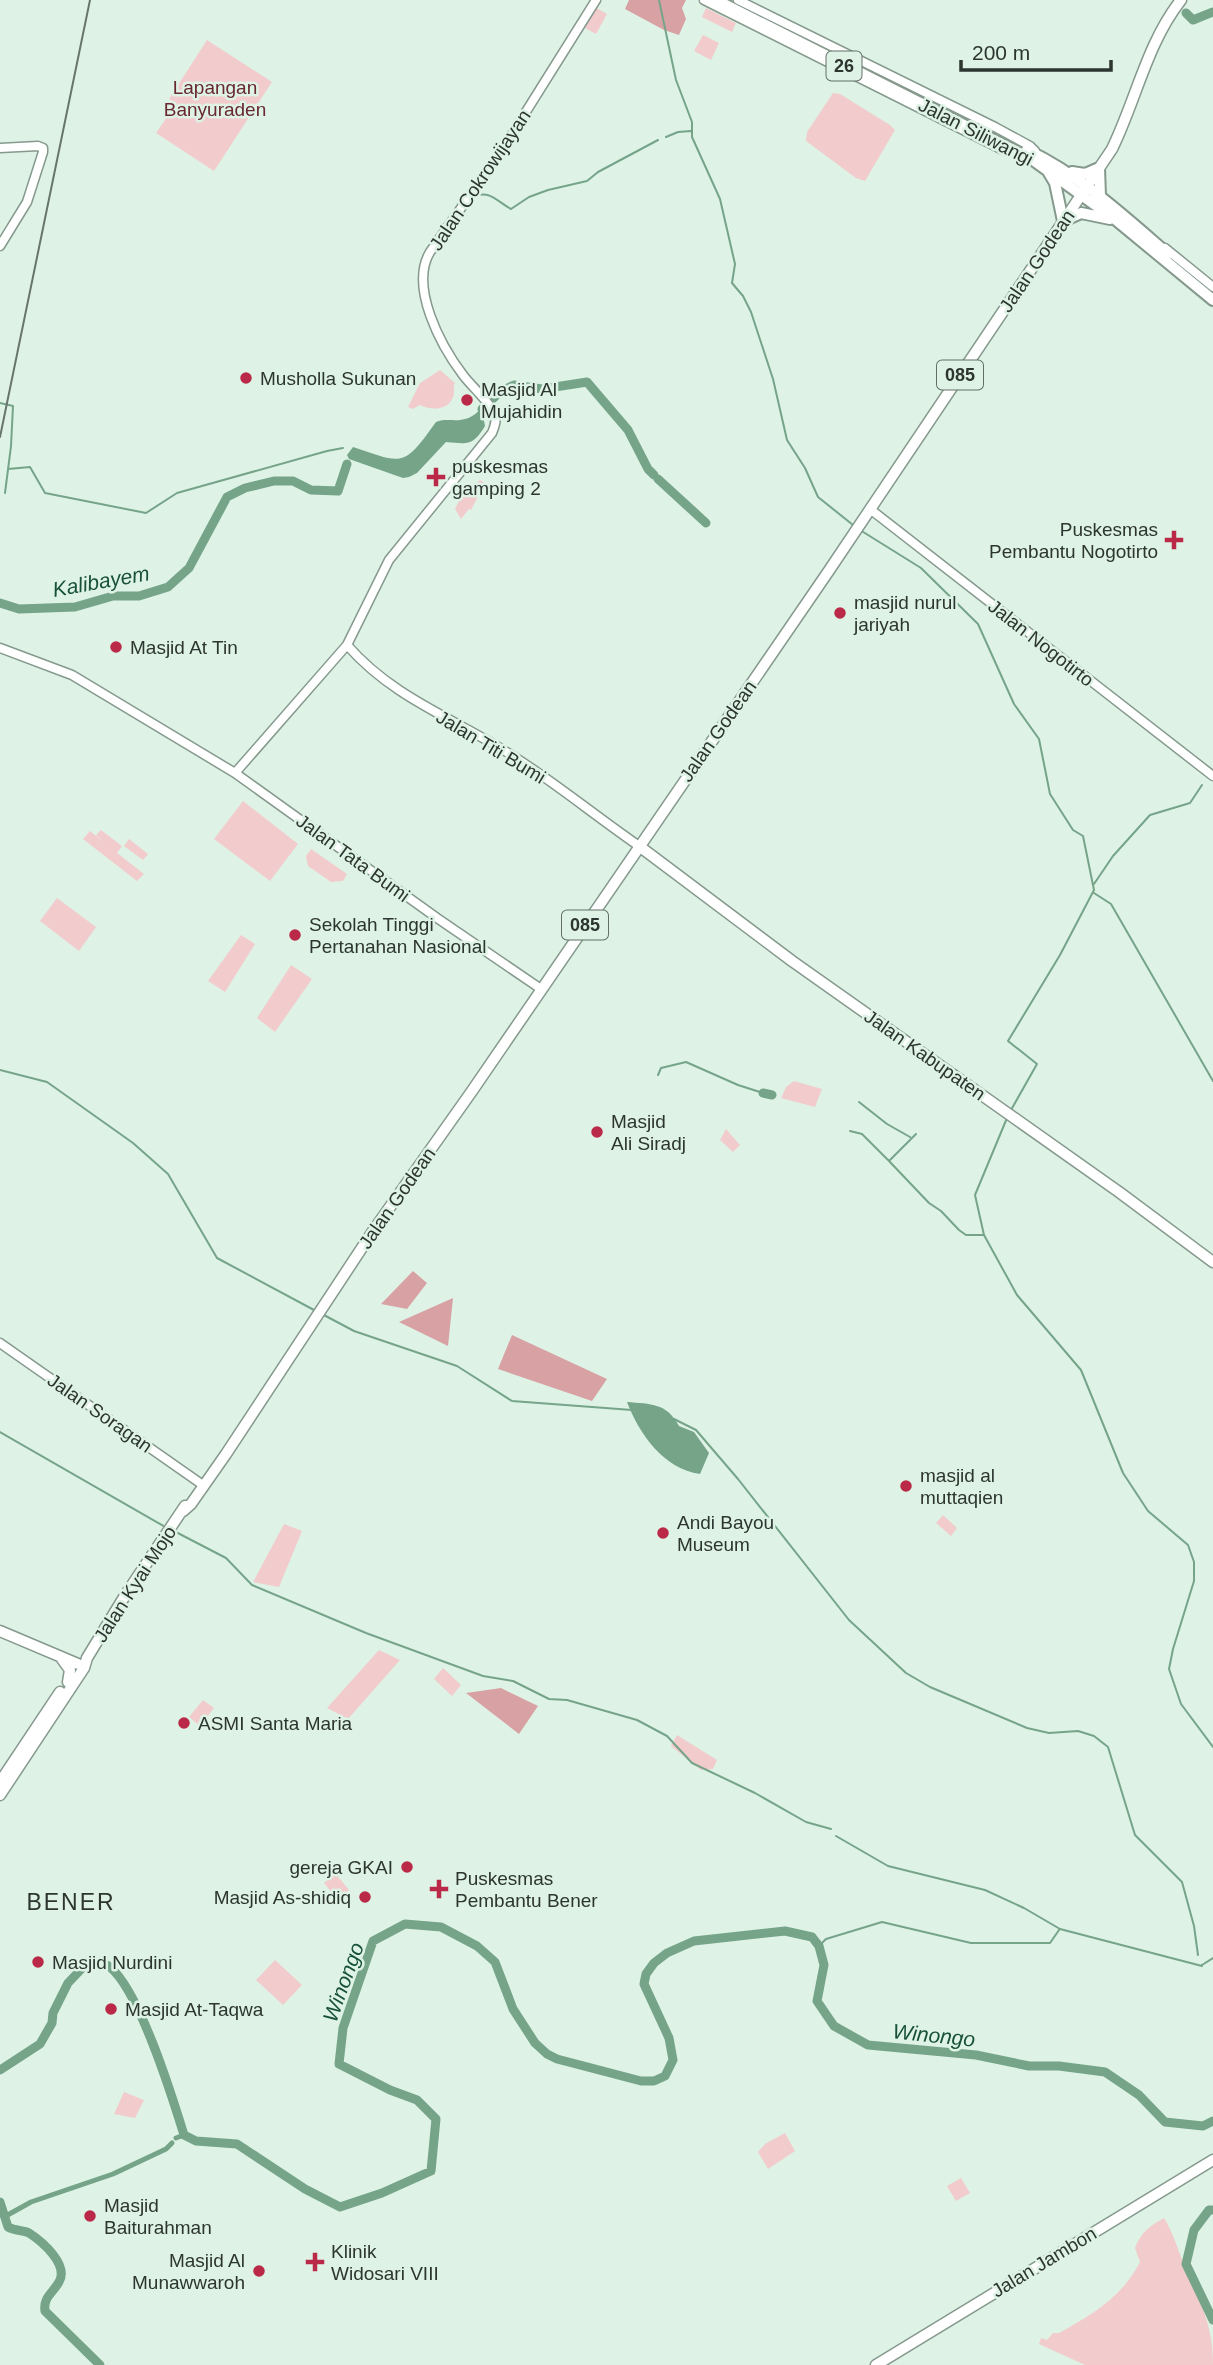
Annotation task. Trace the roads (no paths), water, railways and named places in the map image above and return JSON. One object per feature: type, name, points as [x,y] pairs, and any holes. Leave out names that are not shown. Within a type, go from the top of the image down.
[{"type":"highway","name":"Jalan Siliwangi","points":[[716,0],[790,41],[1066,170],[1116,220],[1136,231],[1213,290]]},
{"type":"highway","name":"Jalan Siliwangi","points":[[728,0],[858,63],[974,127]]},
{"type":"highway","name":"Jalan Siliwangi","points":[[1035,157],[1046,168],[1100,196],[1213,300]]},
{"type":"highway","points":[[1046,168],[1055,183],[1063,221],[1073,215],[1087,212],[1116,220]]},
{"type":"highway","points":[[1066,170],[1085,174],[1099,168],[1100,196]]},
{"type":"main road","name":"Jalan Godean","points":[[183,1511],[191,1504],[373,1231],[859,526],[1099,168],[1119,134],[1157,35],[1181,0]]},
{"type":"main road","name":"Jalan Kabupaten","points":[[639,846],[792,961],[1213,1262]]},
{"type":"main road","name":"Jalan Godean","points":[[183,1511],[222,1451],[229,1447]]},
{"type":"main road","name":"Jalan Kyai Mojo","points":[[0,1795],[78,1662],[95,1645],[168,1530],[183,1511]]},
{"type":"main road","points":[[0,1631],[78,1662]]},
{"type":"main road","points":[[78,1662],[73,1658],[83,1656],[95,1645]]},
{"type":"main road","name":"Jalan Kyai Mojo","points":[[0,1782],[68,1682],[78,1662]]},
{"type":"main road","points":[[68,1682],[70,1670],[78,1662]]},
{"type":"main road","name":"Jalan Jambon","points":[[876,2365],[1213,2160]]},
{"type":"street","name":"Jalan Cokrowijayan","points":[[235,773],[347,645],[389,560],[492,433],[496,421],[489,406],[460,372],[434,328],[428,305],[424,265],[430,252],[523,118],[596,0]]},
{"type":"street","points":[[704,0],[790,41],[983,141],[1024,159],[1035,157],[1030,146],[858,63],[738,0]]},
{"type":"street","points":[[0,148],[40,146],[43,152],[27,202],[0,246]]},
{"type":"street","points":[[1136,231],[1140,244],[1213,306]]},
{"type":"street","name":"Jalan Nogotirto","points":[[870,509],[1213,776]]},
{"type":"street","name":"Jalan Titi Bumi","points":[[347,645],[375,674],[405,695],[515,757],[639,846]]},
{"type":"street","name":"Jalan Tata Bumi","points":[[0,648],[72,675],[235,773],[443,923],[541,989]]},
{"type":"street","name":"Jalan Soragan","points":[[0,1343],[200,1483]]},
{"type":"waterway","points":[[659,0],[676,80],[692,122],[692,137],[720,199],[735,264],[732,283],[751,312],[773,379],[787,440],[805,468],[818,497],[853,525]]},
{"type":"waterway","points":[[1186,13],[1193,20],[1213,12]]},
{"type":"waterway","points":[[666,137],[691,131]]},
{"type":"waterway","points":[[476,196],[490,196],[511,209],[529,197],[587,181],[598,172],[658,140]]},
{"type":"waterway","name":"Kalibayem","points":[[482,409],[501,391],[514,385],[542,389],[587,382],[628,430],[648,469],[654,475]]},
{"type":"waterway","points":[[0,403],[13,406],[5,493]]},
{"type":"waterway","points":[[8,469],[30,467],[45,493],[146,513],[177,493],[343,448]]},
{"type":"waterway","name":"Kalibayem","points":[[0,603],[19,609],[75,607],[113,596],[139,596],[168,587],[189,568],[227,497],[245,488],[274,481],[293,481],[311,490],[338,491],[347,464]]},
{"type":"waterway","points":[[658,479],[706,523]]},
{"type":"waterway","points":[[860,530],[921,568],[978,624],[1014,704],[1039,739],[1050,794],[1073,830],[1083,836],[1094,890],[1060,955],[1008,1041],[1037,1064],[1011,1110]]},
{"type":"waterway","points":[[1094,884],[1113,856],[1150,815],[1190,803],[1202,785]]},
{"type":"waterway","points":[[1094,893],[1111,904],[1213,1081]]},
{"type":"waterway","points":[[658,1075],[661,1068],[686,1062],[763,1093]]},
{"type":"waterway","points":[[0,1070],[47,1082],[133,1143],[168,1174],[217,1258],[314,1310]]},
{"type":"waterway","points":[[763,1093],[772,1095]]},
{"type":"waterway","points":[[859,1102],[887,1124],[910,1137]]},
{"type":"waterway","points":[[1007,1118],[975,1195],[984,1235],[1017,1295],[1081,1370],[1123,1473],[1148,1511],[1188,1545],[1194,1562],[1194,1581],[1169,1669],[1181,1704],[1213,1747]]},
{"type":"waterway","points":[[850,1131],[862,1134],[888,1160]]},
{"type":"waterway","points":[[916,1134],[889,1161],[959,1230],[966,1235],[983,1235]]},
{"type":"waterway","points":[[322,1314],[354,1331],[457,1366],[512,1401],[632,1410]]},
{"type":"waterway","points":[[674,1419],[696,1430],[849,1620],[906,1673],[930,1687],[1027,1728],[1049,1733],[1078,1731],[1094,1736],[1108,1747],[1135,1835],[1182,1882],[1194,1926],[1198,1955]]},
{"type":"waterway","points":[[0,1432],[167,1528]]},
{"type":"waterway","points":[[172,1530],[226,1558],[252,1585],[366,1633],[483,1676],[513,1681],[549,1699],[567,1700],[637,1720],[667,1736],[692,1763],[755,1793],[806,1822],[831,1829]]},
{"type":"waterway","points":[[836,1836],[888,1866],[985,1890],[1060,1929],[1202,1966]]},
{"type":"waterway","points":[[819,1946],[826,1939],[882,1922],[971,1943],[1050,1943],[1059,1930]]},
{"type":"waterway","name":"Winongo","points":[[0,2070],[40,2044],[52,2023],[53,2013],[68,1983],[89,1961],[106,1965],[121,1980],[133,1998],[163,2071],[184,2135],[196,2141],[237,2144],[305,2189],[340,2207],[382,2193],[431,2171],[436,2119],[417,2100],[390,2090],[339,2064],[343,2028],[373,1941],[405,1924],[441,1927],[477,1946],[495,1962],[513,2009],[535,2043],[547,2054],[641,2081],[654,2081],[665,2076],[673,2060],[669,2038],[644,1984],[646,1974],[654,1963],[667,1953],[694,1941],[785,1931],[812,1937],[819,1946],[824,1965],[817,2001],[834,2026],[868,2045],[976,2055],[1029,2066],[1059,2066],[1105,2072],[1139,2095],[1165,2122],[1203,2126],[1213,2121]]},
{"type":"waterway","points":[[1202,1965],[1213,1958]]},
{"type":"waterway","points":[[176,2138],[184,2135]]},
{"type":"waterway","points":[[4,2217],[31,2202],[113,2174],[166,2149],[172,2143]]},
{"type":"waterway","points":[[0,2202],[8,2227],[35,2237],[53,2254],[61,2268],[59,2282],[47,2299],[45,2311],[100,2365]]},
{"type":"waterway","points":[[1213,2210],[1209,2210],[1194,2230],[1186,2264],[1213,2320]]},
{"type":"railway","points":[[0,437],[90,0]]},
{"type":"place","name":"Musholla Sukunan","points":[[246,378]]},
{"type":"place","name":"Masjid Al Mujahidin","points":[[467,400]]},
{"type":"place","name":"puskesmas gamping 2","points":[[436,477]]},
{"type":"place","name":"Puskesmas Pembantu Nogotirto","points":[[1174,540]]},
{"type":"place","name":"masjid nurul jariyah","points":[[840,613]]},
{"type":"place","name":"Masjid At Tin","points":[[116,647]]},
{"type":"place","name":"Sekolah Tinggi Pertanahan Nasional","points":[[295,935]]},
{"type":"place","name":"Masjid Ali Siradj","points":[[597,1132]]},
{"type":"place","name":"masjid al muttaqien","points":[[906,1486]]},
{"type":"place","name":"Andi Bayou Museum","points":[[663,1533]]},
{"type":"place","name":"ASMI Santa Maria","points":[[184,1723]]},
{"type":"place","name":"gereja GKAI","points":[[407,1867]]},
{"type":"place","name":"Puskesmas Pembantu Bener","points":[[439,1889]]},
{"type":"place","name":"Masjid As-shidiq","points":[[365,1897]]},
{"type":"place","name":"Masjid Nurdini","points":[[38,1962]]},
{"type":"place","name":"Masjid At-Taqwa","points":[[111,2009]]},
{"type":"place","name":"Masjid Baiturahman","points":[[90,2216]]},
{"type":"place","name":"Klinik Widosari VIII","points":[[315,2262]]},
{"type":"place","name":"Masjid Al Munawwaroh","points":[[259,2271]]},
{"type":"district","name":"BENER","points":[[71,1902]]},
{"type":"park label","name":"Lapangan Banyuraden","points":[[215,98]]}]
